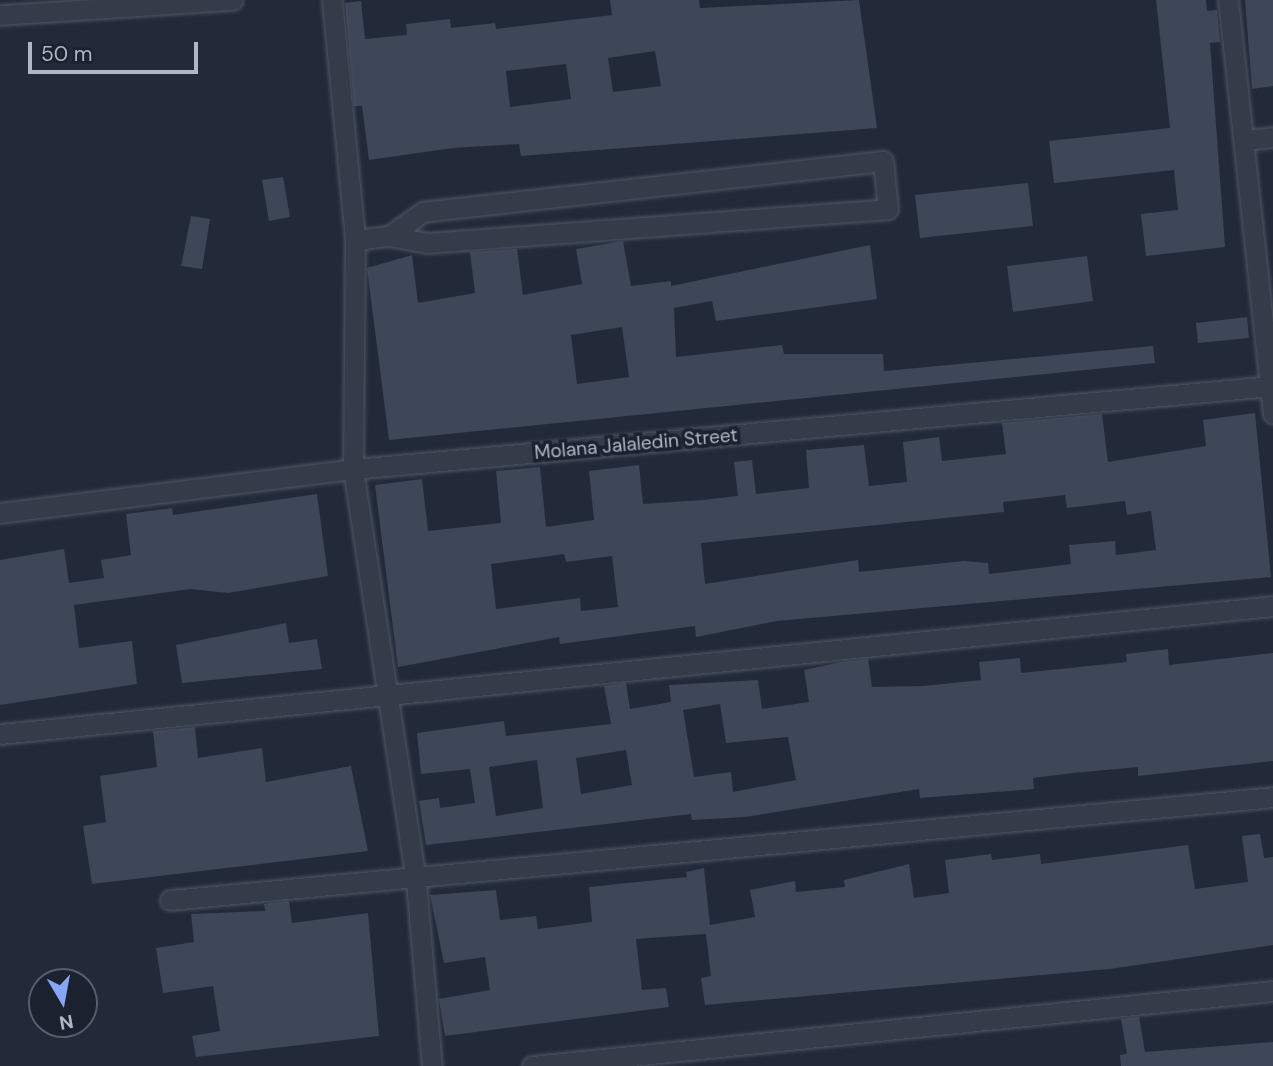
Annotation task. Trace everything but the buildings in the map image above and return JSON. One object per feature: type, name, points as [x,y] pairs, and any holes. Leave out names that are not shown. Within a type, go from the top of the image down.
[{"type":"street","points":[[0,15],[233,0]]},
{"type":"street","points":[[332,0],[355,240],[353,469],[416,881],[432,1066]]},
{"type":"street","points":[[1228,0],[1273,414]]},
{"type":"street","points":[[1245,140],[1273,137]]},
{"type":"street","points":[[355,240],[389,236],[427,243],[888,209],[883,161],[423,212],[389,236]]},
{"type":"street","name":"Molana Jalaledin Street","points":[[0,513],[353,469],[1272,386]]},
{"type":"street","points":[[0,734],[386,692],[1273,606]]},
{"type":"street","points":[[170,900],[416,881],[1273,797]]},
{"type":"street","points":[[532,1066],[1273,991]]}]
